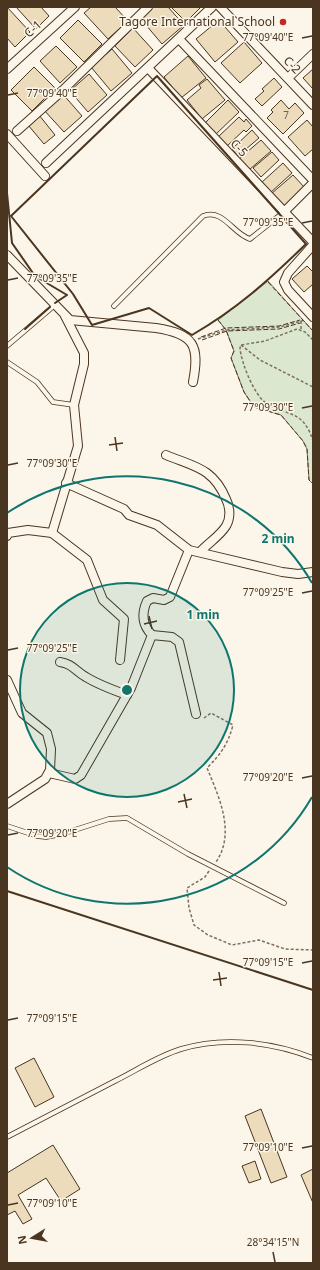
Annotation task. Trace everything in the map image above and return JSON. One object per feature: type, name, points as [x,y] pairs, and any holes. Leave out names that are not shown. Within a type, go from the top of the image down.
[{"type":"street","name":"C-1","points":[[7,70],[75,7]]},
{"type":"street","points":[[17,131],[69,84],[148,7]]},
{"type":"street","points":[[46,163],[212,7]]},
{"type":"street","name":"C-2","points":[[220,7],[313,105]]},
{"type":"street","points":[[179,39],[313,180]]},
{"type":"street","points":[[288,78],[313,54]]},
{"type":"street","name":"C-5","points":[[148,68],[313,244]]},
{"type":"street","points":[[7,134],[45,176]]},
{"type":"street","points":[[284,212],[313,183]]},
{"type":"street","points":[[311,315],[288,290],[284,282],[288,273],[313,244]]},
{"type":"street","points":[[7,256],[64,316],[84,353],[84,364],[74,405],[78,446],[52,533]]},
{"type":"street","points":[[64,316],[77,322],[169,330],[188,339],[194,347],[196,356],[193,382]]},
{"type":"street","points":[[166,455],[205,471],[218,483],[227,500],[229,516],[226,527],[200,552]]},
{"type":"street","points":[[66,483],[124,509],[129,515],[157,525],[189,550],[282,572],[298,574],[313,572]]},
{"type":"street","points":[[7,532],[28,530],[52,533],[87,560],[103,600],[124,619],[120,660]]},
{"type":"street","points":[[152,635],[144,622],[144,607],[150,598],[164,600],[170,597],[189,550]]},
{"type":"street","points":[[49,773],[75,779],[81,775],[127,695],[139,670],[152,635]]},
{"type":"street","points":[[152,635],[172,637],[179,642],[196,714]]},
{"type":"street","points":[[60,662],[69,663],[84,676],[100,685],[127,695]]},
{"type":"street","points":[[7,680],[22,713],[42,729],[50,738],[51,750],[49,773],[45,779],[7,804]]},
{"type":"lane","points":[[114,306],[203,216],[208,214],[217,215],[250,239],[284,212]]},
{"type":"lane","points":[[7,346],[55,305]]},
{"type":"lane","points":[[7,362],[37,382],[53,402],[74,405]]},
{"type":"lane","points":[[7,826],[37,836],[46,837],[62,834],[109,819],[127,818],[173,846],[284,903]]},
{"type":"lane","points":[[7,1137],[153,1061],[182,1049],[229,1043],[258,1044],[291,1049],[313,1058]]},
{"type":"path","points":[[188,339],[203,338],[226,330],[280,327],[301,321],[311,315]]},
{"type":"path","points":[[301,321],[301,330]]},
{"type":"path","points":[[241,345],[265,341],[293,330],[301,330],[313,340]]},
{"type":"path","points":[[241,345],[260,360],[313,387]]},
{"type":"path","points":[[241,345],[240,352],[256,394],[266,403],[298,417],[308,428],[313,441]]},
{"type":"path","points":[[196,714],[200,722],[211,713],[233,725],[228,741],[221,754],[207,768],[215,788],[227,832],[223,852],[205,877],[187,888],[188,908],[194,925],[208,936],[232,944],[258,940],[285,949],[313,950]]},
{"type":"green space","points":[[268,281],[313,331],[313,484],[309,480],[307,449],[303,441],[281,415],[254,407],[244,392],[231,358],[234,351],[226,330],[218,320]]},
{"type":"building","points":[[7,7],[30,32],[15,47],[7,38]]},
{"type":"building","points":[[16,7],[41,7],[49,16],[36,29]]},
{"type":"building","points":[[91,7],[115,7],[128,21],[108,39],[84,13]]},
{"type":"building","points":[[153,7],[168,7],[184,25],[162,44],[140,18]]},
{"type":"building","points":[[171,7],[201,7],[186,22]]},
{"type":"building","points":[[78,20],[102,44],[84,62],[60,38]]},
{"type":"building","points":[[219,20],[238,42],[215,62],[196,39]]},
{"type":"building","points":[[133,28],[153,50],[135,67],[115,46]]},
{"type":"building","points":[[244,42],[262,63],[240,83],[221,63]]},
{"type":"building","points":[[56,46],[77,67],[60,83],[40,61]]},
{"type":"building","points":[[112,49],[132,73],[111,91],[91,67]]},
{"type":"building","points":[[188,56],[206,78],[181,98],[164,77]]},
{"type":"building","points":[[34,67],[55,88],[32,111],[11,90]]},
{"type":"building","points":[[313,69],[313,89],[303,78]]},
{"type":"building","points":[[89,74],[107,95],[88,112],[70,91]]},
{"type":"building","points":[[274,78],[282,87],[262,106],[255,99],[264,91],[262,89]]},
{"type":"building","points":[[207,79],[225,100],[202,119],[187,100],[201,88],[199,85]]},
{"type":"building","points":[[61,92],[82,116],[64,132],[43,109]]},
{"type":"building","points":[[228,100],[239,112],[215,135],[204,124]]},
{"type":"building","points":[[281,100],[289,109],[295,103],[304,113],[283,134],[267,118],[273,112],[271,110]]},
{"type":"building","points":[[39,115],[55,135],[44,144],[28,125]]},
{"type":"building","points":[[239,117],[244,122],[246,119],[252,126],[246,132],[244,130],[226,147],[217,138]]},
{"type":"building","points":[[307,120],[313,127],[313,149],[305,156],[288,137]]},
{"type":"building","points":[[252,130],[259,138],[238,156],[232,149]]},
{"type":"building","points":[[261,140],[271,151],[249,170],[239,159]]},
{"type":"building","points":[[272,152],[279,160],[261,177],[253,168]]},
{"type":"building","points":[[283,163],[292,173],[270,193],[261,183]]},
{"type":"building","points":[[293,175],[305,188],[283,207],[271,194]]},
{"type":"building","points":[[307,266],[313,272],[313,284],[304,292],[292,279]]},
{"type":"building","points":[[34,1058],[54,1097],[35,1107],[15,1068]]},
{"type":"building","points":[[261,1109],[287,1177],[271,1183],[245,1116]]},
{"type":"building","points":[[53,1145],[80,1189],[61,1201],[46,1178],[18,1195],[32,1219],[23,1224],[15,1211],[7,1215],[7,1173]]},
{"type":"building","points":[[255,1161],[261,1179],[249,1183],[242,1166]]},
{"type":"building","points":[[313,1169],[313,1203],[301,1175]]},
{"type":"fence","points":[[268,282],[313,331]]},
{"type":"fence","points":[[218,320],[226,330],[234,351],[231,358],[244,392],[254,407],[281,415],[303,441],[307,449],[309,480],[313,484]]},
{"type":"fence","points":[[201,337],[226,328],[279,326],[300,320]]},
{"type":"fence","points":[[202,340],[227,331],[279,329],[300,323]]},
{"type":"wall","points":[[157,76],[306,244],[252,293],[224,315],[192,335],[149,308],[92,325],[73,294],[11,216],[157,76]]},
{"type":"wall","points":[[7,193],[12,243],[35,276],[67,295],[55,303]]},
{"type":"wall","points":[[25,329],[50,307]]},
{"type":"wall","points":[[7,891],[313,990]]},
{"type":"place","name":"Tagore International School","points":[[283,22]]}]
